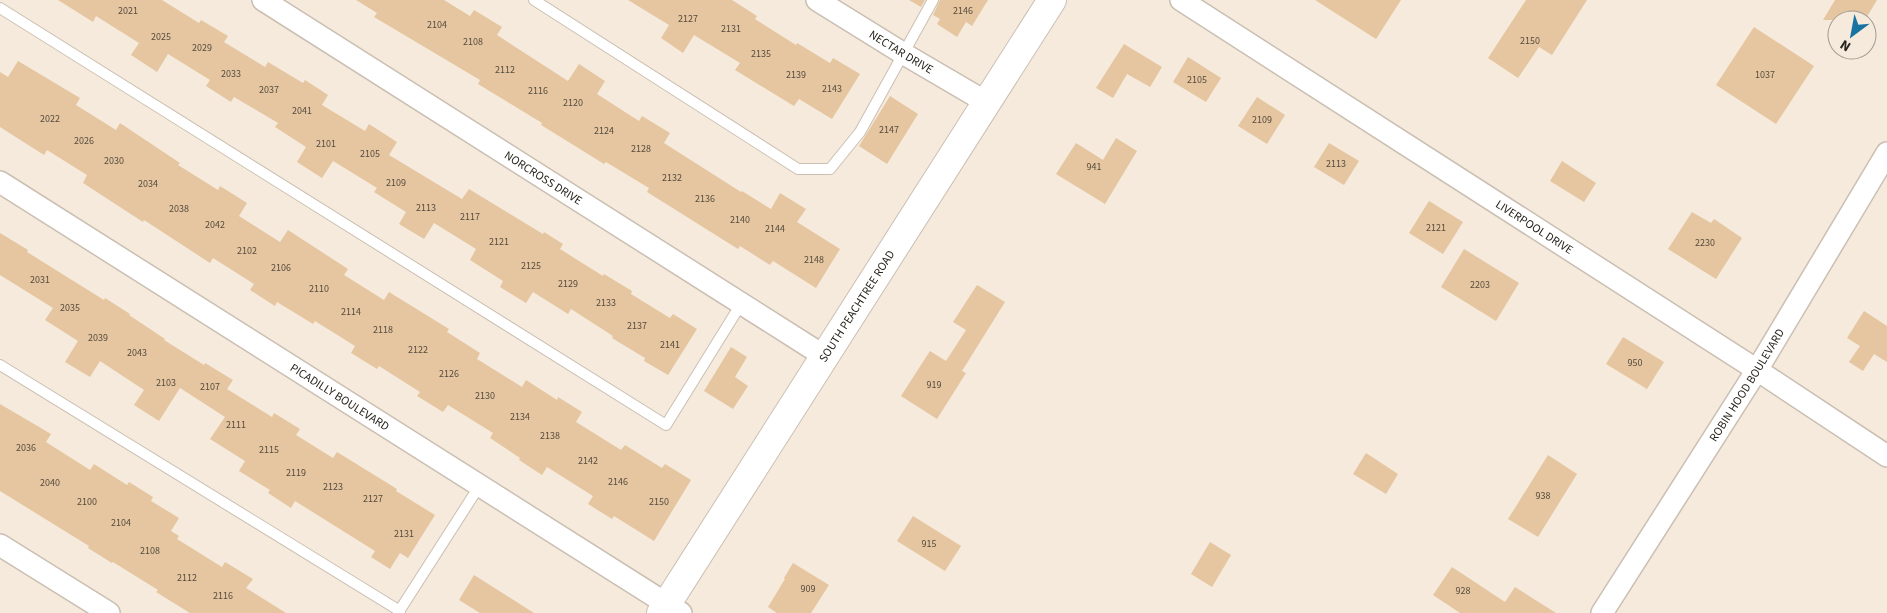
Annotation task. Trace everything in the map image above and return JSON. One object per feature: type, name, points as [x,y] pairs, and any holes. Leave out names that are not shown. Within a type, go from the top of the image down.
[{"type":"main road","name":"SOUTH PEACHTREE ROAD","points":[[670,610],[824,356],[1052,0]]},
{"type":"street","name":"NORCROSS DRIVE","points":[[263,0],[824,356]]},
{"type":"street","name":"NECTAR DRIVE","points":[[817,0],[986,102]]},
{"type":"street","name":"LIVERPOOL DRIVE","points":[[1181,0],[1757,370],[1887,456]]},
{"type":"street","name":"ROBIN HOOD BOULEVARD","points":[[1602,613],[1757,370],[1887,153]]},
{"type":"street","name":"PICADILLY BOULEVARD","points":[[0,182],[480,485],[670,610]]},
{"type":"street","points":[[0,545],[109,613]]},
{"type":"lane","points":[[534,0],[798,169],[830,169],[860,132],[933,0]]},
{"type":"lane","points":[[0,8],[666,425],[741,304]]},
{"type":"lane","points":[[0,365],[399,612],[480,485]]},
{"type":"building","points":[[58,0],[162,0],[199,23],[201,20],[228,36],[224,42],[265,67],[268,62],[303,83],[305,80],[328,95],[322,105],[365,131],[369,124],[397,142],[389,155],[462,199],[469,189],[563,244],[560,249],[603,276],[604,274],[632,291],[631,294],[670,318],[673,314],[697,329],[668,375],[644,361],[645,358],[612,338],[613,336],[571,309],[568,314],[533,292],[526,303],[500,287],[503,281],[470,260],[476,249],[434,223],[424,239],[399,224],[406,212],[374,192],[377,188],[333,161],[322,178],[297,162],[306,147],[275,127],[278,123],[234,97],[231,102],[206,86],[210,80],[168,54],[157,72],[131,55],[139,43],[96,16],[93,22]]},
{"type":"building","points":[[356,0],[444,0],[470,16],[474,10],[502,27],[497,35],[568,81],[579,64],[605,81],[597,94],[639,121],[642,116],[670,133],[664,143],[771,209],[780,193],[806,209],[797,222],[840,249],[816,288],[773,261],[770,265],[740,246],[738,249],[647,192],[649,188],[606,162],[604,164],[478,84],[480,80],[374,17],[377,13]]},
{"type":"building","points":[[628,0],[732,0],[757,16],[755,19],[796,45],[797,43],[830,63],[833,58],[860,74],[832,119],[799,99],[794,106],[735,70],[740,63],[694,35],[683,53],[661,38],[669,25]]},
{"type":"building","points":[[909,0],[925,0],[921,7]]},
{"type":"building","points":[[940,0],[988,0],[972,26],[966,22],[957,37],[937,24],[940,19],[933,15]]},
{"type":"building","points":[[1315,0],[1401,0],[1376,39]]},
{"type":"building","points":[[1526,0],[1587,0],[1552,55],[1539,47],[1518,78],[1488,58]]},
{"type":"building","points":[[1835,0],[1877,0],[1871,10],[1829,10]]},
{"type":"building","points":[[1754,27],[1814,66],[1776,124],[1716,85]]},
{"type":"building","points":[[1124,44],[1162,67],[1150,87],[1127,74],[1113,98],[1096,88]]},
{"type":"building","points":[[1188,57],[1221,78],[1206,102],[1173,82]]},
{"type":"building","points":[[18,61],[80,98],[76,105],[116,130],[120,123],[180,163],[178,165],[218,190],[220,186],[247,203],[239,216],[280,242],[288,230],[348,269],[344,275],[384,300],[389,292],[449,329],[447,332],[480,353],[477,359],[522,387],[526,380],[557,400],[558,397],[582,412],[576,422],[621,450],[625,445],[662,468],[665,464],[691,480],[654,541],[614,516],[612,519],[588,504],[593,496],[547,467],[542,475],[519,460],[520,458],[490,438],[493,433],[448,405],[443,412],[417,396],[420,392],[379,366],[377,369],[351,353],[355,346],[315,321],[313,324],[277,302],[275,306],[250,290],[254,284],[213,258],[210,263],[144,220],[143,222],[83,183],[87,175],[47,150],[44,155],[0,127],[0,72],[8,77]]},
{"type":"building","points":[[890,96],[918,114],[887,164],[859,146]]},
{"type":"building","points":[[1257,97],[1285,115],[1267,144],[1238,126]]},
{"type":"building","points":[[1116,138],[1137,151],[1105,204],[1056,174],[1076,143],[1103,160]]},
{"type":"building","points":[[1329,143],[1359,161],[1344,185],[1314,167]]},
{"type":"building","points":[[1562,161],[1596,183],[1584,202],[1550,181]]},
{"type":"building","points":[[1429,201],[1463,222],[1443,254],[1409,233]]},
{"type":"building","points":[[1692,212],[1711,223],[1714,219],[1742,238],[1716,279],[1668,249]]},
{"type":"building","points":[[0,233],[104,300],[105,298],[130,314],[164,340],[204,365],[205,363],[233,380],[227,389],[272,417],[274,413],[300,429],[296,435],[333,458],[337,452],[435,515],[408,558],[400,553],[390,569],[371,557],[375,551],[295,501],[291,508],[268,493],[270,490],[239,471],[245,461],[210,439],[225,417],[180,388],[159,421],[134,405],[144,390],[100,361],[90,377],[65,362],[78,341],[45,320],[53,308],[0,275]]},
{"type":"building","points":[[1464,249],[1519,283],[1496,321],[1441,287]]},
{"type":"building","points":[[977,285],[1005,302],[962,371],[966,373],[937,419],[901,396],[930,351],[946,361],[966,330],[953,322]]},
{"type":"building","points":[[1864,311],[1887,326],[1887,362],[1874,354],[1863,371],[1849,362],[1860,346],[1847,338]]},
{"type":"building","points":[[1623,337],[1664,362],[1647,389],[1606,364]]},
{"type":"building","points":[[731,347],[747,357],[735,377],[748,386],[733,409],[704,391]]},
{"type":"building","points":[[0,404],[51,434],[46,442],[90,470],[94,464],[127,485],[129,482],[153,497],[151,501],[179,518],[171,531],[179,536],[177,539],[222,567],[225,562],[253,579],[246,588],[286,613],[190,613],[156,592],[158,590],[88,548],[89,546],[0,491]]},
{"type":"building","points":[[1366,453],[1398,474],[1386,494],[1353,474]]},
{"type":"building","points":[[1548,455],[1577,474],[1538,537],[1508,519]]},
{"type":"building","points":[[913,516],[961,546],[945,571],[897,541]]},
{"type":"building","points":[[1210,542],[1231,555],[1212,587],[1191,574]]},
{"type":"building","points":[[793,563],[829,585],[811,613],[777,613],[768,607]]},
{"type":"building","points":[[1452,567],[1505,602],[1515,587],[1556,613],[1460,613],[1433,595]]},
{"type":"building","points":[[474,575],[534,613],[480,613],[459,600]]}]
